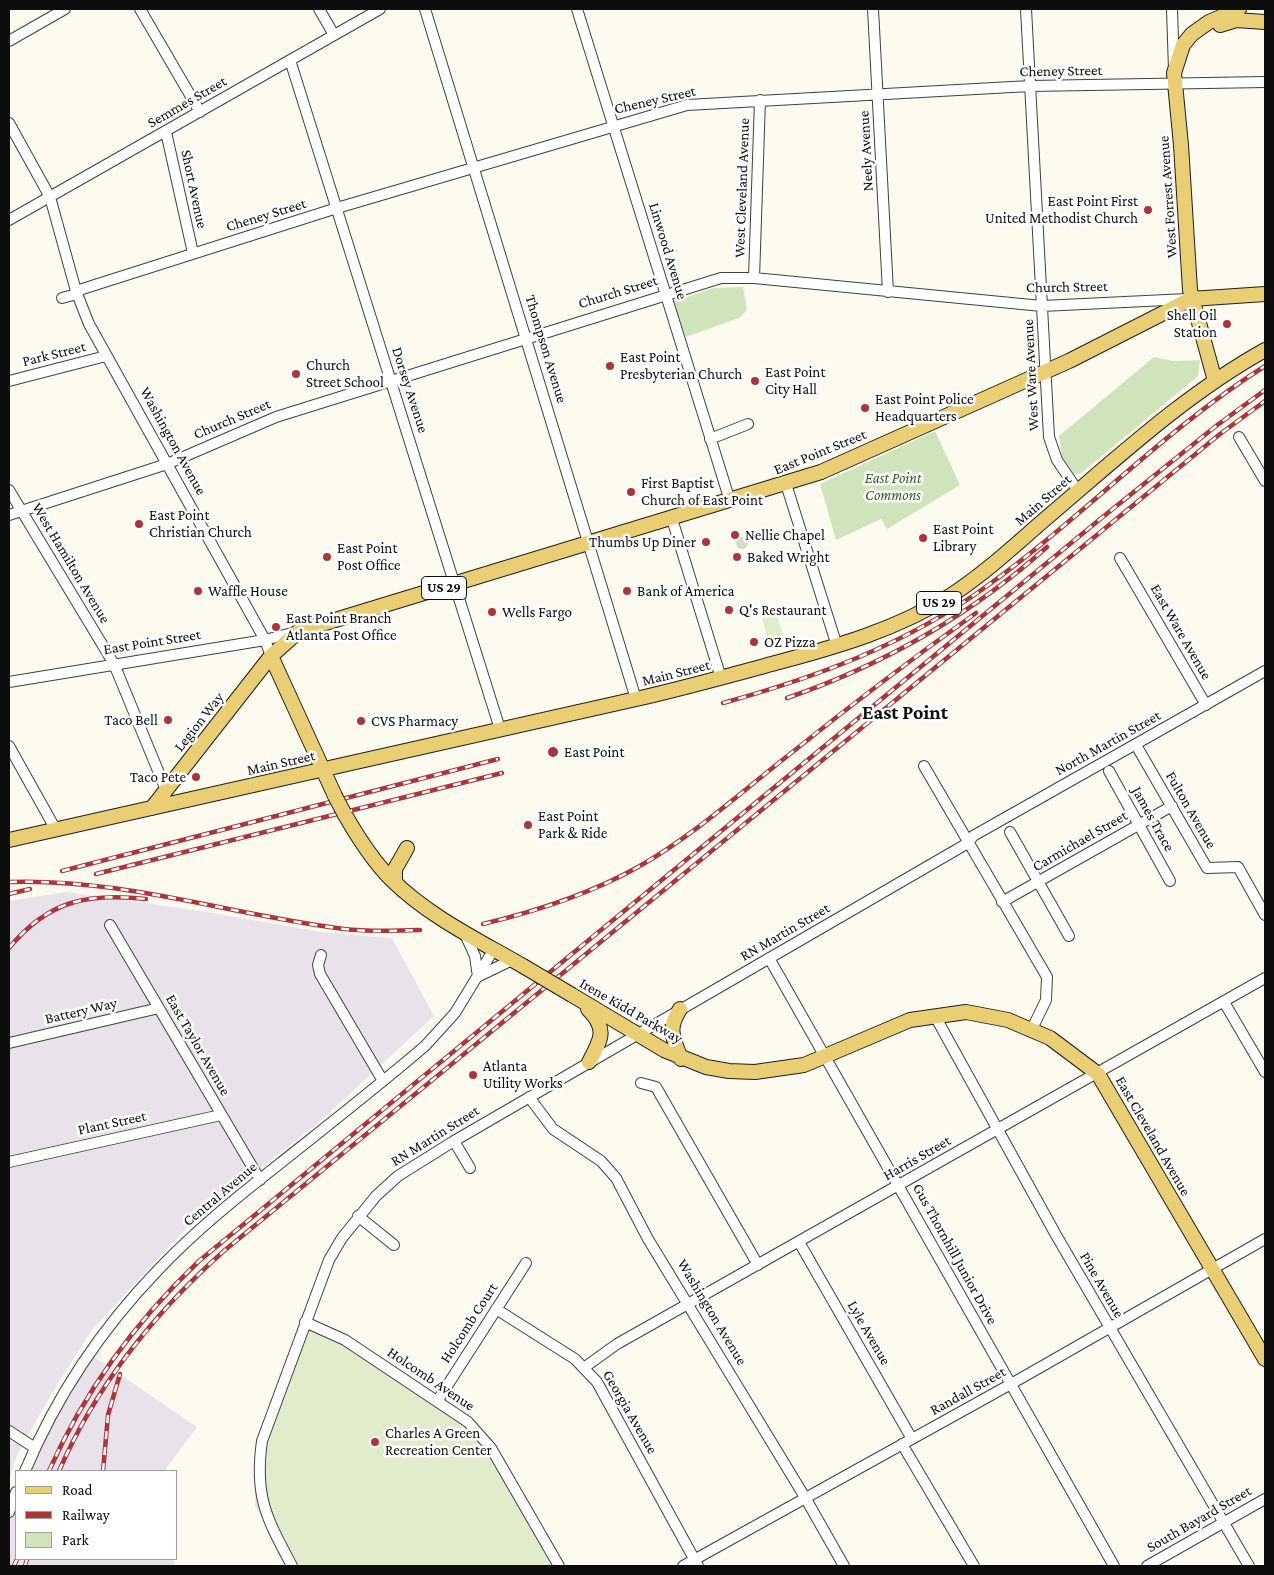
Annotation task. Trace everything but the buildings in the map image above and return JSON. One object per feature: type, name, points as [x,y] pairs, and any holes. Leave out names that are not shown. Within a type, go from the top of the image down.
[{"type":"main road","points":[[1175,79],[1183,46],[1192,34],[1209,22],[1239,9]]},
{"type":"main road","points":[[1175,79],[1191,49],[1207,31],[1236,20],[1265,22]]},
{"type":"main road","name":"West Forrest Avenue","points":[[1175,79],[1191,299],[1215,381]]},
{"type":"main road","name":"Church Street","points":[[1191,299],[1265,294]]},
{"type":"main road","name":"East Point Street","points":[[271,656],[299,632],[821,472],[1046,371],[1191,299]]},
{"type":"main road","name":"Main Street","points":[[9,840],[636,699],[837,646],[901,623],[952,595],[986,570],[1158,423],[1215,381],[1265,350]]},
{"type":"main road","name":"Washington Avenue","points":[[271,656],[323,770]]},
{"type":"main road","name":"Legion Way","points":[[152,808],[271,656]]},
{"type":"main road","name":"Irene Kidd Parkway","points":[[323,770],[344,813],[371,855],[395,883],[433,913],[464,932],[636,1034],[681,1058],[706,1066],[755,1072],[804,1065],[892,1026],[935,1016],[966,1012],[1008,1020],[1032,1029]]},
{"type":"main road","points":[[395,883],[395,869],[407,848]]},
{"type":"main road","points":[[575,997],[596,1017],[601,1028],[599,1044],[589,1062]]},
{"type":"main road","points":[[680,1009],[672,1024],[672,1031],[681,1058]]},
{"type":"main road","name":"East Cleveland Avenue","points":[[1032,1029],[1065,1048],[1098,1074],[1211,1270],[1265,1359]]},
{"type":"street","points":[[9,40],[64,9]]},
{"type":"street","points":[[140,9],[200,112]]},
{"type":"street","points":[[318,9],[334,35]]},
{"type":"street","name":"Semmes Street","points":[[9,220],[380,9]]},
{"type":"street","name":"Thompson Avenue","points":[[425,9],[636,699]]},
{"type":"street","name":"Linwood Avenue","points":[[577,9],[730,501]]},
{"type":"street","name":"Neely Avenue","points":[[873,9],[888,292]]},
{"type":"street","name":"West Ware Avenue","points":[[1026,9],[1051,446],[1056,460],[1078,491]]},
{"type":"street","name":"West Forrest Avenue","points":[[1172,9],[1175,79]]},
{"type":"street","name":"Dorsey Avenue","points":[[290,60],[500,729]]},
{"type":"street","name":"Cheney Street","points":[[62,298],[192,253],[337,208],[686,105],[878,93],[1175,79],[1265,82]]},
{"type":"street","name":"West Cleveland Avenue","points":[[754,278],[760,100]]},
{"type":"street","name":"Washington Avenue","points":[[9,123],[50,197],[77,293],[89,324],[266,640],[271,656]]},
{"type":"street","name":"Short Avenue","points":[[166,132],[192,253]]},
{"type":"street","name":"Church Street","points":[[9,515],[167,464],[276,417],[526,337],[721,278],[754,278],[1042,306],[1191,299]]},
{"type":"street","name":"Park Street","points":[[9,381],[106,356]]},
{"type":"street","points":[[710,439],[748,424]]},
{"type":"street","points":[[1240,436],[1265,481]]},
{"type":"street","points":[[786,484],[837,646]]},
{"type":"street","name":"West Hamilton Avenue","points":[[9,490],[114,664],[166,790]]},
{"type":"street","points":[[672,519],[721,678]]},
{"type":"street","name":"East Ware Avenue","points":[[1120,558],[1206,705]]},
{"type":"street","name":"East Point Street","points":[[9,682],[266,640],[299,632]]},
{"type":"street","name":"North Martin Street","points":[[968,843],[973,836],[1265,671]]},
{"type":"street","name":"Fulton Avenue","points":[[1136,744],[1207,868],[1238,867],[1265,914]]},
{"type":"street","points":[[9,746],[56,830]]},
{"type":"street","points":[[924,766],[1047,977],[1046,1000],[1032,1029]]},
{"type":"street","name":"James Trace","points":[[1109,771],[1170,881]]},
{"type":"street","name":"Carmichael Street","points":[[1002,902],[1172,806]]},
{"type":"street","points":[[1010,832],[1069,936]]},
{"type":"street","name":"RN Martin Street","points":[[292,1566],[264,1511],[258,1468],[262,1441],[329,1260],[358,1216],[398,1176],[454,1141],[968,843]]},
{"type":"street","name":"East Taylor Avenue","points":[[110,925],[260,1180]]},
{"type":"street","points":[[464,932],[475,956],[478,977]]},
{"type":"street","name":"Central Avenue","points":[[25,1470],[35,1448],[77,1373],[129,1302],[188,1240],[425,1046],[443,1027],[478,977],[494,949]]},
{"type":"street","points":[[321,955],[318,965],[320,974],[383,1081]]},
{"type":"street","name":"Gus Thornhill Junior Drive","points":[[769,958],[827,1056],[1114,1566]]},
{"type":"street","name":"Central Avenue","points":[[478,977],[489,969],[517,963]]},
{"type":"street","name":"Harris Street","points":[[586,1367],[618,1344],[1265,978]]},
{"type":"street","points":[[1224,1002],[1265,1072]]},
{"type":"street","name":"Battery Way","points":[[9,1043],[159,1008]]},
{"type":"street","name":"Pine Avenue","points":[[935,1016],[997,1130],[1110,1328],[1249,1566]]},
{"type":"street","points":[[641,1083],[656,1088],[758,1265]]},
{"type":"street","name":"Washington Avenue","points":[[529,1097],[553,1130],[601,1161],[616,1178],[648,1239],[806,1499],[844,1566]]},
{"type":"street","name":"Plant Street","points":[[9,1162],[221,1115]]},
{"type":"street","points":[[454,1141],[470,1168]]},
{"type":"street","points":[[358,1216],[394,1245]]},
{"type":"street","name":"Randall Street","points":[[683,1566],[697,1563],[902,1444],[1265,1239]]},
{"type":"street","name":"Lyle Avenue","points":[[799,1242],[912,1439]]},
{"type":"street","name":"Holcomb Court","points":[[438,1400],[526,1262]]},
{"type":"street","name":"Georgia Avenue","points":[[496,1309],[586,1367],[597,1382],[624,1429],[697,1563]]},
{"type":"street","name":"Holcomb Avenue","points":[[305,1322],[345,1340],[438,1400],[468,1422],[491,1448],[560,1566]]},
{"type":"street","points":[[9,1431],[35,1448]]},
{"type":"street","points":[[902,1444],[974,1566]]},
{"type":"street","points":[[9,1512],[15,1495]]},
{"type":"street","name":"South Bayard Street","points":[[1147,1566],[1265,1499]]},
{"type":"shaded area","points":[[66,892],[194,910],[322,932],[392,938],[434,1016],[317,1124],[194,1220],[91,1331],[51,1395],[17,1455],[9,1480],[9,901]]},
{"type":"shaded area","points":[[90,1354],[197,1427],[165,1470],[20,1470],[26,1456]]},
{"type":"shaded area","points":[[15,1484],[15,1560],[173,1560],[175,1566],[9,1566],[9,1502]]},
{"type":"green space","points":[[743,287],[747,310],[739,318],[686,337],[678,324],[672,302],[714,288]]},
{"type":"green space","points":[[1154,357],[1173,361],[1200,360],[1198,376],[1080,474],[1074,474],[1062,457],[1059,436]]},
{"type":"green space","name":"East Point Commons","points":[[935,431],[960,485],[887,529],[881,519],[836,540],[820,484]]},
{"type":"green space","points":[[740,537],[744,537],[748,543],[744,549],[740,549],[736,545],[736,541]]},
{"type":"green space","points":[[777,615],[786,645],[771,649],[762,619]]},
{"type":"green space","name":"Charles A Green Recreation Center","points":[[304,1318],[377,1363],[427,1387],[491,1438],[558,1566],[290,1566],[255,1506],[256,1446]]},
{"type":"railway","points":[[723,703],[827,670],[893,642],[957,607],[1057,532],[1192,418],[1265,366]]},
{"type":"railway","points":[[49,1470],[78,1413],[114,1359],[154,1308],[199,1261],[1099,520],[1216,426],[1265,390]]},
{"type":"railway","points":[[59,1470],[91,1409],[130,1351],[175,1298],[225,1250],[1220,434],[1265,401]]},
{"type":"railway","points":[[787,698],[858,670],[925,635],[957,616],[988,594],[1047,547]]},
{"type":"railway","points":[[483,924],[543,907],[582,893],[620,877],[658,855],[716,814],[859,700],[976,613]]},
{"type":"railway","points":[[62,871],[498,759]]},
{"type":"railway","points":[[96,874],[502,773]]},
{"type":"railway","points":[[9,882],[51,882],[135,891],[302,923],[344,929],[372,931],[420,930]]},
{"type":"railway","points":[[9,894],[30,889]]},
{"type":"railway","points":[[9,948],[39,919],[70,903],[105,897],[146,899]]},
{"type":"railway","points":[[103,1470],[108,1415],[120,1374]]},
{"type":"railway","points":[[14,1566],[17,1560]]},
{"type":"railway","points":[[25,1566],[27,1560]]},
{"type":"place","name":"East Point First United Methodist Church","points":[[1148,210]]},
{"type":"place","name":"Shell Oil Station","points":[[1227,324]]},
{"type":"place","name":"East Point Presbyterian Church","points":[[610,366]]},
{"type":"place","name":"Church Street School","points":[[296,374]]},
{"type":"place","name":"East Point City Hall","points":[[755,381]]},
{"type":"place","name":"East Point Police Headquarters","points":[[865,408]]},
{"type":"place","name":"First Baptist Church of East Point","points":[[631,492]]},
{"type":"place","name":"East Point Christian Church","points":[[139,524]]},
{"type":"place","name":"Nellie Chapel","points":[[735,535]]},
{"type":"place","name":"East Point Library","points":[[923,538]]},
{"type":"place","name":"Thumbs Up Diner","points":[[706,542]]},
{"type":"place","name":"East Point Post Office","points":[[327,557]]},
{"type":"place","name":"Baked Wright","points":[[737,557]]},
{"type":"place","name":"Waffle House","points":[[198,591]]},
{"type":"place","name":"Bank of America","points":[[627,591]]},
{"type":"place","name":"Q's Restaurant","points":[[729,610]]},
{"type":"place","name":"Wells Fargo","points":[[492,612]]},
{"type":"place","name":"East Point Branch Atlanta Post Office","points":[[276,627]]},
{"type":"place","name":"OZ Pizza","points":[[754,642]]},
{"type":"place","name":"Taco Bell","points":[[168,720]]},
{"type":"place","name":"CVS Pharmacy","points":[[361,721]]},
{"type":"place","name":"East Point","points":[[553,752]]},
{"type":"place","name":"Taco Pete","points":[[196,777]]},
{"type":"place","name":"East Point Park & Ride","points":[[528,825]]},
{"type":"place","name":"Atlanta Utility Works","points":[[473,1075]]},
{"type":"place","name":"Charles A Green Recreation Center","points":[[375,1442]]},
{"type":"district","name":"East Point","points":[[905,713]]}]
